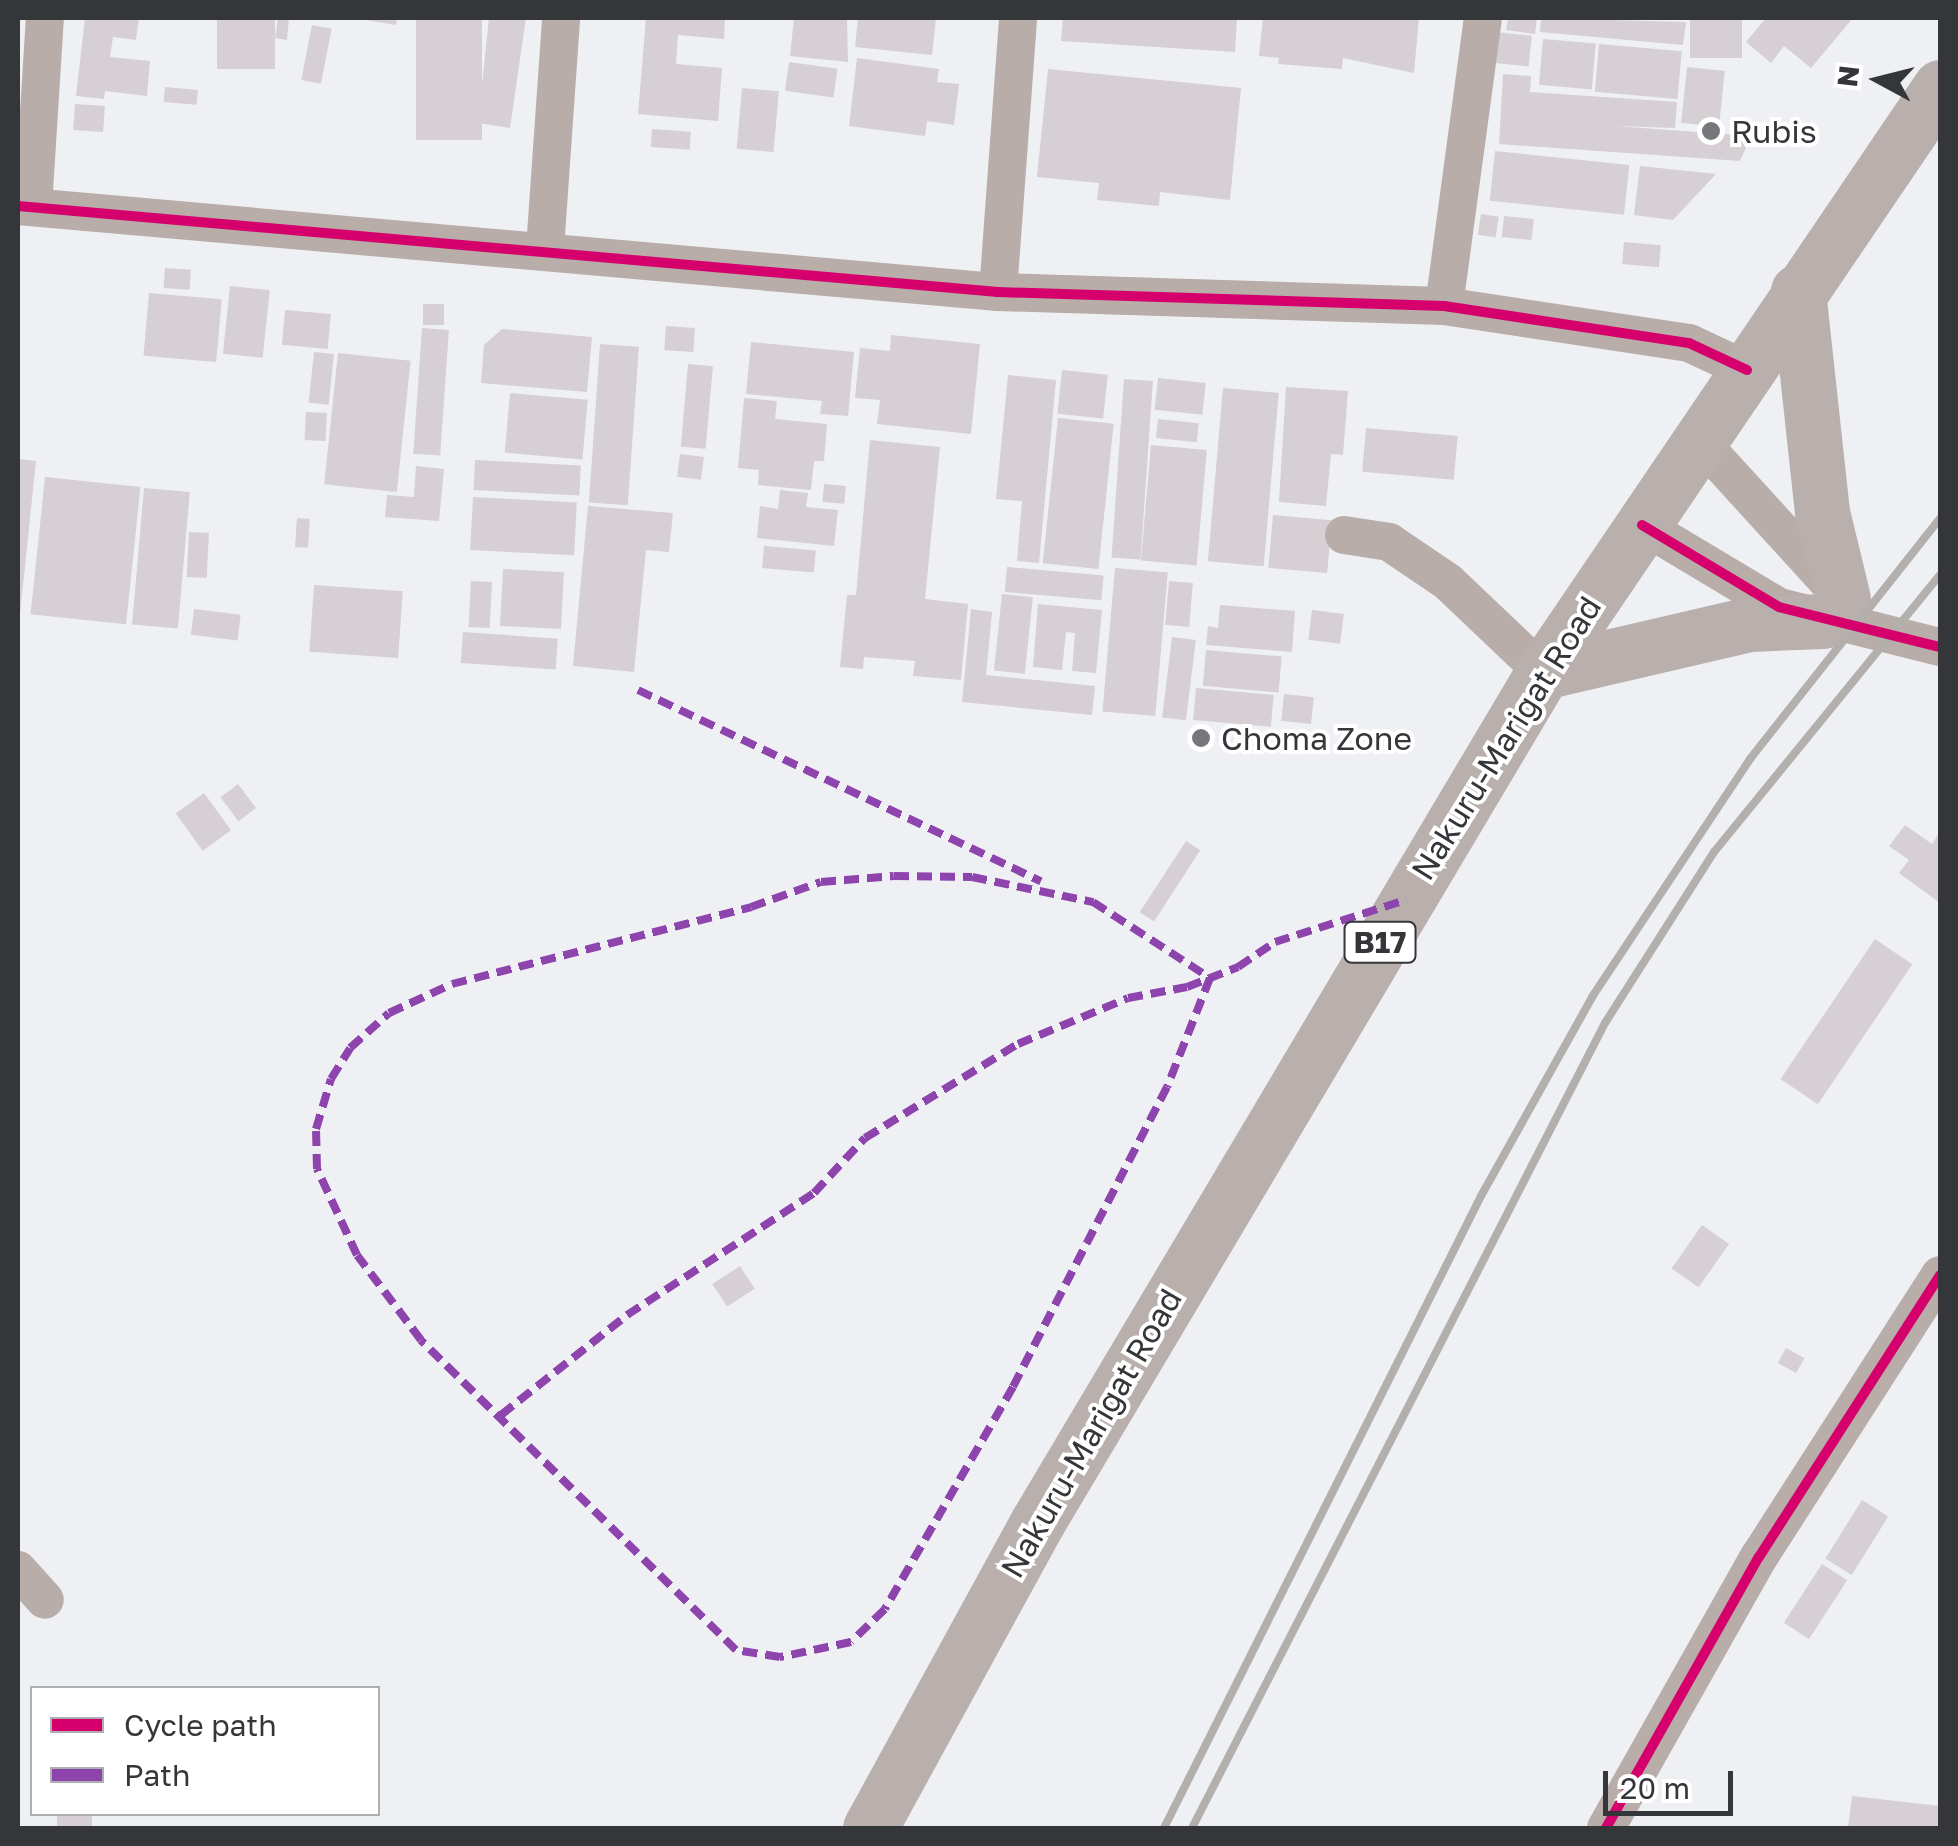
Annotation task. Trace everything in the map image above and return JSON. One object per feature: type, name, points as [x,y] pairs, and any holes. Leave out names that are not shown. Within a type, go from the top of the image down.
[{"type":"main road","name":"Nakuru-Marigat Road","points":[[870,1828],[1037,1523],[1542,672],[1642,525],[1696,437],[1940,86]]},
{"type":"main road","points":[[1542,672],[1750,624],[1842,616],[1822,512],[1798,291]]},
{"type":"street","points":[[45,18],[25,207],[546,249],[998,292],[1444,306],[1689,343],[1746,370]]},
{"type":"street","points":[[546,249],[561,18]]},
{"type":"street","points":[[998,292],[1018,18]]},
{"type":"street","points":[[1444,306],[1483,18]]},
{"type":"street","points":[[1696,437],[1842,616]]},
{"type":"street","points":[[1642,525],[1734,585],[1940,647]]},
{"type":"street","points":[[1344,535],[1389,542],[1448,582],[1542,672]]},
{"type":"street","points":[[1606,1828],[1759,1557],[1940,1275]]},
{"type":"street","points":[[18,1570],[45,1600]]},
{"type":"building","points":[[85,18],[139,18],[136,40],[113,37],[110,57],[150,61],[147,96],[105,91],[104,99],[76,96]]},
{"type":"building","points":[[217,18],[275,18],[275,69],[217,69]]},
{"type":"building","points":[[278,18],[289,18],[287,40],[275,38]]},
{"type":"building","points":[[353,18],[397,18],[396,25]]},
{"type":"building","points":[[416,18],[482,18],[482,140],[416,140]]},
{"type":"building","points":[[489,18],[526,18],[510,128],[478,123]]},
{"type":"building","points":[[646,18],[725,18],[724,39],[678,35],[676,64],[722,68],[718,121],[638,114]]},
{"type":"building","points":[[794,18],[847,18],[848,62],[790,56]]},
{"type":"building","points":[[858,18],[936,18],[932,55],[855,47]]},
{"type":"building","points":[[1063,18],[1237,18],[1235,52],[1061,41]]},
{"type":"building","points":[[1263,18],[1419,18],[1414,73],[1343,58],[1342,69],[1278,64],[1279,58],[1259,56]]},
{"type":"building","points":[[1508,18],[1537,18],[1535,34],[1506,30]]},
{"type":"building","points":[[1541,18],[1686,22],[1683,45],[1540,32]]},
{"type":"building","points":[[1690,18],[1742,18],[1742,58],[1690,58]]},
{"type":"building","points":[[1766,18],[1853,18],[1811,68],[1784,46],[1771,63],[1746,42]]},
{"type":"building","points":[[312,25],[332,29],[321,84],[301,80]]},
{"type":"building","points":[[1496,32],[1532,36],[1529,67],[1493,63]]},
{"type":"building","points":[[1543,39],[1596,44],[1592,89],[1539,85]]},
{"type":"building","points":[[1599,44],[1682,51],[1678,99],[1595,92]]},
{"type":"building","points":[[857,58],[939,69],[937,82],[959,84],[954,125],[927,121],[925,136],[849,126]]},
{"type":"building","points":[[789,62],[838,69],[833,98],[785,91]]},
{"type":"building","points":[[1687,67],[1725,71],[1719,127],[1681,123]]},
{"type":"building","points":[[1048,69],[1241,88],[1230,200],[1160,192],[1159,206],[1097,200],[1099,183],[1037,177]]},
{"type":"building","points":[[1503,74],[1531,76],[1530,92],[1677,102],[1675,128],[1615,126],[1751,136],[1740,161],[1499,144]]},
{"type":"building","points":[[165,87],[198,90],[197,105],[164,102]]},
{"type":"building","points":[[742,88],[779,91],[774,152],[737,149]]},
{"type":"building","points":[[75,104],[105,106],[103,132],[73,130]]},
{"type":"building","points":[[652,129],[691,132],[690,150],[651,147]]},
{"type":"building","points":[[1495,151],[1629,165],[1624,215],[1490,201]]},
{"type":"building","points":[[1640,166],[1716,174],[1673,220],[1634,215]]},
{"type":"building","points":[[1481,214],[1499,217],[1495,238],[1478,235]]},
{"type":"building","points":[[1504,216],[1534,219],[1532,240],[1502,237]]},
{"type":"building","points":[[1624,242],[1661,245],[1659,267],[1622,264]]},
{"type":"building","points":[[165,268],[191,270],[190,290],[164,288]]},
{"type":"building","points":[[230,286],[270,290],[263,358],[223,354]]},
{"type":"building","points":[[149,293],[222,299],[216,362],[144,356]]},
{"type":"building","points":[[423,304],[444,304],[444,325],[423,325]]},
{"type":"building","points":[[285,310],[331,314],[328,349],[282,345]]},
{"type":"building","points":[[666,326],[695,328],[693,352],[664,350]]},
{"type":"building","points":[[422,328],[449,330],[440,456],[413,454]]},
{"type":"building","points":[[502,329],[592,337],[587,392],[481,383],[484,345]]},
{"type":"building","points":[[891,335],[980,344],[971,434],[877,424],[880,400],[855,398],[860,348],[890,351]]},
{"type":"building","points":[[751,342],[854,352],[848,416],[820,414],[822,401],[746,394]]},
{"type":"building","points":[[600,344],[639,347],[628,505],[589,503]]},
{"type":"building","points":[[314,352],[334,354],[329,405],[309,403]]},
{"type":"building","points":[[338,353],[411,361],[397,492],[324,484]]},
{"type":"building","points":[[688,364],[713,366],[706,449],[681,447]]},
{"type":"building","points":[[1062,370],[1108,375],[1103,419],[1057,414]]},
{"type":"building","points":[[1008,375],[1056,380],[1039,563],[1017,561],[1022,501],[996,499]]},
{"type":"building","points":[[1158,378],[1206,383],[1202,415],[1155,410]]},
{"type":"building","points":[[1124,379],[1153,381],[1140,560],[1112,558]]},
{"type":"building","points":[[1286,387],[1348,391],[1343,455],[1331,454],[1326,506],[1279,502]]},
{"type":"building","points":[[1223,388],[1279,393],[1264,566],[1208,561]]},
{"type":"building","points":[[510,393],[588,400],[582,460],[505,453]]},
{"type":"building","points":[[744,398],[777,401],[775,419],[827,424],[824,461],[814,461],[811,490],[758,485],[759,470],[738,468]]},
{"type":"building","points":[[306,412],[327,413],[326,441],[305,440]]},
{"type":"building","points":[[1058,418],[1114,424],[1098,569],[1043,563]]},
{"type":"building","points":[[1158,419],[1199,423],[1197,442],[1156,438]]},
{"type":"building","points":[[1366,428],[1458,436],[1454,480],[1362,472]]},
{"type":"building","points":[[870,440],[940,447],[925,599],[968,604],[961,680],[913,676],[915,661],[864,657],[863,669],[840,667],[847,595],[856,595]]},
{"type":"building","points":[[1151,445],[1207,450],[1197,565],[1141,561]]},
{"type":"building","points":[[680,454],[704,457],[701,480],[677,477]]},
{"type":"building","points":[[18,459],[36,461],[20,614],[18,614]]},
{"type":"building","points":[[475,460],[581,466],[579,496],[473,490]]},
{"type":"building","points":[[416,466],[444,469],[439,521],[385,517],[387,495],[414,497]]},
{"type":"building","points":[[45,477],[140,487],[126,624],[31,614]]},
{"type":"building","points":[[824,484],[846,486],[844,504],[822,502]]},
{"type":"building","points":[[144,488],[190,492],[178,628],[132,624]]},
{"type":"building","points":[[780,490],[808,493],[806,507],[838,510],[834,546],[757,538],[760,506],[778,509]]},
{"type":"building","points":[[473,497],[577,502],[574,555],[470,550]]},
{"type":"building","points":[[588,506],[673,513],[669,552],[646,550],[634,672],[573,666]]},
{"type":"building","points":[[1273,515],[1332,520],[1327,573],[1268,568]]},
{"type":"building","points":[[297,518],[310,519],[308,548],[295,547]]},
{"type":"building","points":[[189,532],[209,533],[207,578],[187,577]]},
{"type":"building","points":[[764,546],[816,551],[814,572],[762,568]]},
{"type":"building","points":[[1007,567],[1104,575],[1101,600],[1005,592]]},
{"type":"building","points":[[1115,568],[1168,573],[1155,716],[1102,711]]},
{"type":"building","points":[[503,569],[564,572],[561,629],[500,626]]},
{"type":"building","points":[[471,581],[492,582],[490,628],[469,627]]},
{"type":"building","points":[[1169,581],[1193,583],[1189,627],[1165,625]]},
{"type":"building","points":[[314,585],[403,591],[398,658],[309,652]]},
{"type":"building","points":[[1002,594],[1033,597],[1025,674],[994,671]]},
{"type":"building","points":[[1038,604],[1102,610],[1096,673],[1072,671],[1075,633],[1066,632],[1062,670],[1033,667]]},
{"type":"building","points":[[1220,605],[1295,611],[1292,652],[1206,645],[1208,626],[1218,628]]},
{"type":"building","points":[[194,609],[241,615],[237,641],[191,635]]},
{"type":"building","points":[[971,609],[992,612],[986,675],[1095,686],[1092,715],[962,702]]},
{"type":"building","points":[[1312,610],[1344,614],[1340,644],[1308,640]]},
{"type":"building","points":[[463,632],[558,639],[556,670],[461,663]]},
{"type":"building","points":[[1172,637],[1196,640],[1186,720],[1162,717]]},
{"type":"building","points":[[1206,650],[1282,657],[1279,692],[1203,686]]},
{"type":"building","points":[[1196,688],[1274,695],[1271,727],[1193,720]]},
{"type":"building","points":[[1284,694],[1314,697],[1311,724],[1281,721]]},
{"type":"building","points":[[238,784],[256,808],[238,821],[220,797]]},
{"type":"building","points":[[204,793],[231,830],[203,851],[176,814]]},
{"type":"building","points":[[1905,825],[1932,844],[1940,832],[1940,903],[1899,873],[1909,860],[1889,846]]},
{"type":"building","points":[[1186,841],[1200,850],[1154,922],[1140,912]]},
{"type":"building","points":[[1875,939],[1912,964],[1818,1104],[1780,1079]]},
{"type":"building","points":[[1702,1225],[1729,1244],[1699,1287],[1672,1268]]},
{"type":"building","points":[[740,1266],[755,1289],[727,1307],[712,1284]]},
{"type":"building","points":[[1786,1348],[1804,1358],[1796,1373],[1778,1363]]},
{"type":"building","points":[[1862,1500],[1888,1516],[1852,1575],[1825,1559]]},
{"type":"building","points":[[1822,1564],[1847,1580],[1809,1639],[1784,1623]]},
{"type":"building","points":[[1852,1796],[1940,1806],[1940,1828],[1848,1828]]},
{"type":"building","points":[[57,1816],[92,1816],[92,1828],[57,1828]]},
{"type":"railway","points":[[1164,1828],[1481,1196],[1592,997],[1750,759],[1940,518]]},
{"type":"railway","points":[[1192,1828],[1605,1023],[1714,852],[1940,575]]},
{"type":"marked path","points":[[638,690],[1041,881]]},
{"type":"marked path","points":[[894,876],[972,877],[1093,902],[1210,978],[1167,1087],[1013,1387],[885,1609],[851,1642],[780,1657],[736,1650],[421,1340],[357,1255],[317,1169],[316,1129],[331,1079],[350,1048],[389,1013],[452,984],[751,907],[821,882],[894,876]]},
{"type":"marked path","points":[[501,1415],[627,1315],[814,1193],[865,1138],[1018,1044],[1128,998],[1187,987],[1238,967],[1275,942],[1406,900]]},
{"type":"cycle path","points":[[18,206],[998,292],[1444,306],[1689,343],[1747,370]]},
{"type":"cycle path","points":[[1642,525],[1779,607],[1940,647]]},
{"type":"cycle path","points":[[1606,1828],[1759,1557],[1940,1275]]},
{"type":"place","name":"Rubis","points":[[1711,131]]},
{"type":"place","name":"Choma Zone","points":[[1201,738]]}]
